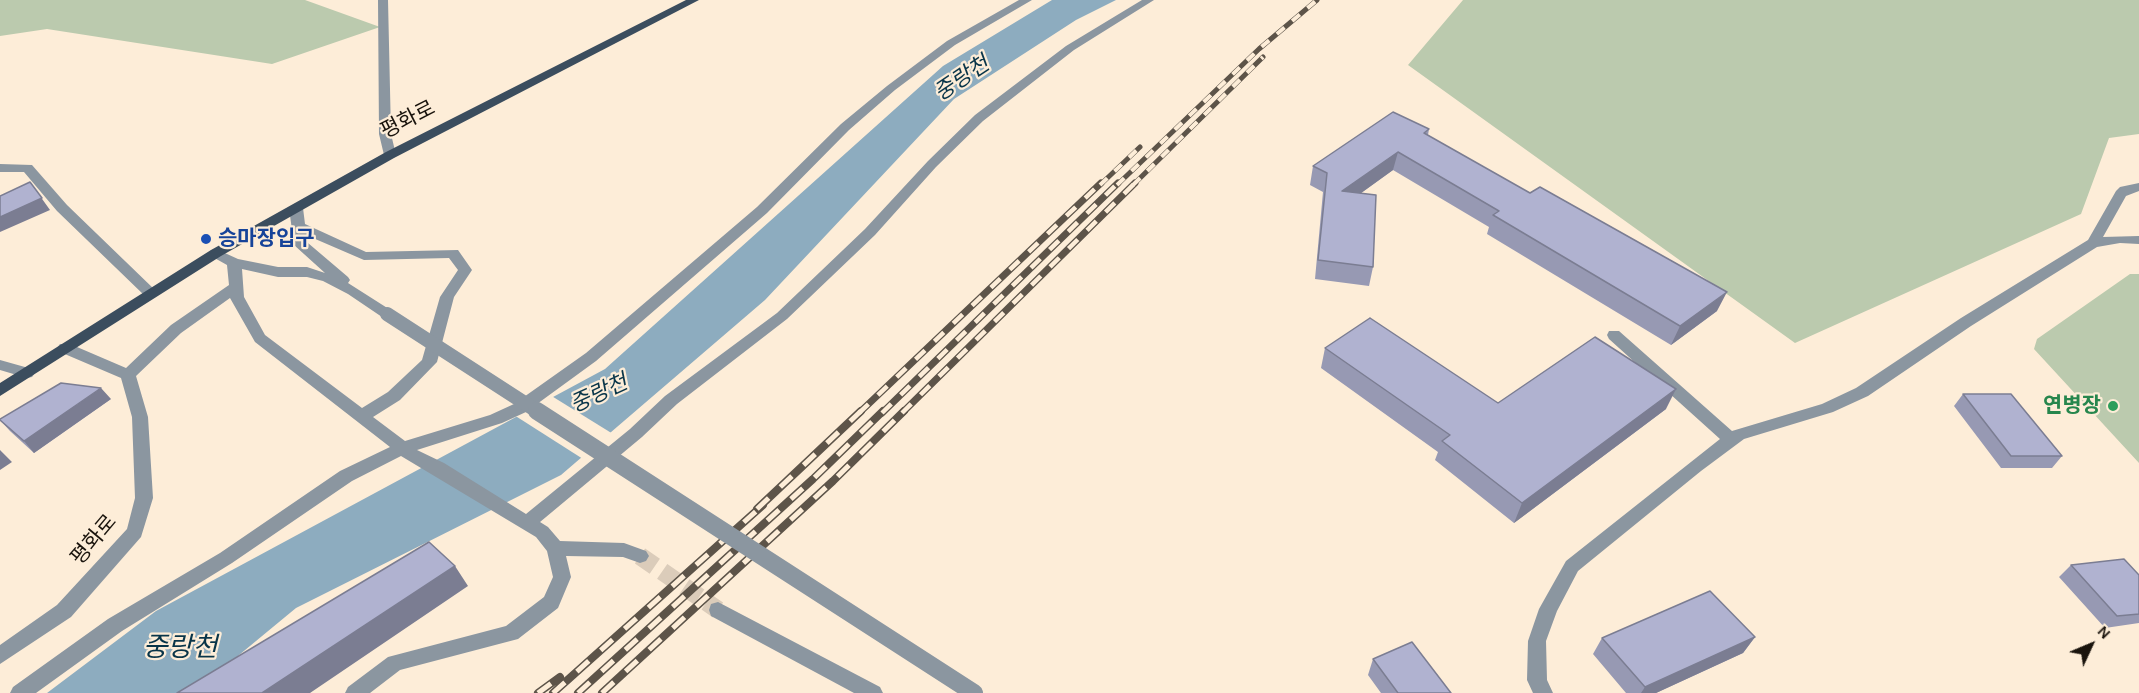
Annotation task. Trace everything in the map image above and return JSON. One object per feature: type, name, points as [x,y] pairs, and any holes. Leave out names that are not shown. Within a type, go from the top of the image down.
[{"type":"main road","name":"평화로","points":[[0,390],[216,253],[390,155],[694,0]]},
{"type":"street","points":[[383,0],[385,134],[390,155]]},
{"type":"street","points":[[20,693],[115,625],[226,558],[346,476],[520,408],[591,357],[745,225],[844,127],[891,88],[951,43],[1027,0]]},
{"type":"street","points":[[521,520],[636,433],[671,400],[782,316],[870,232],[979,118],[1070,48],[1149,0]]},
{"type":"street","points":[[0,168],[28,168],[62,208],[150,293]]},
{"type":"street","points":[[2093,243],[2121,194],[2125,190],[2139,187]]},
{"type":"street","points":[[296,208],[301,245],[339,276],[353,291]]},
{"type":"street","points":[[299,226],[364,256],[453,254],[465,270],[447,297],[429,362],[394,396],[362,416]]},
{"type":"street","points":[[1543,693],[1537,680],[1537,641],[1548,609],[1572,566],[1695,466],[1738,435],[1827,408],[1862,392],[1966,322],[2093,243],[2120,239],[2139,240]]},
{"type":"street","points":[[216,253],[234,263],[278,272],[307,272],[328,278],[353,291],[974,693]]},
{"type":"street","points":[[234,263],[237,297],[260,338],[407,451],[542,532],[555,548],[562,577],[551,602],[511,633],[395,663],[355,693]]},
{"type":"street","points":[[65,348],[128,375],[176,329],[236,287]]},
{"type":"street","points":[[1614,335],[1732,440]]},
{"type":"street","points":[[0,366],[4,365],[27,373]]},
{"type":"street","name":"평화로","points":[[0,656],[64,611],[135,532],[144,498],[140,417],[128,375]]},
{"type":"street","points":[[555,548],[624,550],[640,556]]},
{"type":"street","points":[[718,610],[873,693]]},
{"type":"green space","points":[[0,0],[305,0],[380,27],[272,64],[47,29],[0,36]]},
{"type":"green space","points":[[1463,0],[2139,0],[2139,134],[2109,138],[2081,214],[1795,343],[1408,65]]},
{"type":"green space","name":"연병장","points":[[2130,274],[2139,274],[2139,463],[2034,349],[2037,339]]},
{"type":"water","name":"중랑천","points":[[1052,0],[1116,0],[1076,20],[954,99],[765,300],[561,475],[296,608],[193,693],[47,693],[156,611],[605,369],[943,66]]},
{"type":"pier","points":[[550,395],[613,434],[583,459],[514,415]]},
{"type":"building","points":[[1393,112],[1429,129],[1424,133],[1530,193],[1540,187],[1727,292],[1680,326],[1493,215],[1499,211],[1398,152],[1342,191],[1376,195],[1373,267],[1318,260],[1327,173],[1313,166]]},
{"type":"building","points":[[30,182],[42,198],[0,217],[0,196]]},
{"type":"building","points":[[1370,318],[1498,403],[1595,337],[1676,389],[1522,503],[1442,441],[1450,435],[1325,348]]},
{"type":"building","points":[[61,383],[101,388],[24,441],[0,420],[0,419]]},
{"type":"building","points":[[1963,394],[2011,394],[2062,456],[2011,456]]},
{"type":"building","points":[[429,542],[455,566],[262,693],[177,693]]},
{"type":"building","points":[[2124,559],[2139,575],[2139,614],[2117,616],[2071,565]]},
{"type":"building","points":[[1710,591],[1755,637],[1645,687],[1602,638]]},
{"type":"building","points":[[1412,642],[1451,693],[1398,693],[1373,659]]},
{"type":"tunnel","points":[[640,556],[718,610]]},
{"type":"railway","points":[[1117,185],[1259,49],[1317,0]]},
{"type":"railway","points":[[1133,185],[1263,57]]},
{"type":"railway","points":[[1100,185],[1140,147]]},
{"type":"railway","points":[[859,413],[1101,183]]},
{"type":"railway","points":[[882,413],[1118,183]]},
{"type":"railway","points":[[902,413],[1135,183]]},
{"type":"railway","points":[[757,509],[861,411]]},
{"type":"railway","points":[[578,693],[813,479],[883,411]]},
{"type":"railway","points":[[602,693],[833,481],[904,411]]},
{"type":"railway","points":[[553,693],[763,505]]},
{"type":"railway","points":[[538,693],[560,677]]},
{"type":"place","name":"승마장입구","points":[[206,239]]},
{"type":"place","name":"연병장","points":[[2113,406]]}]
